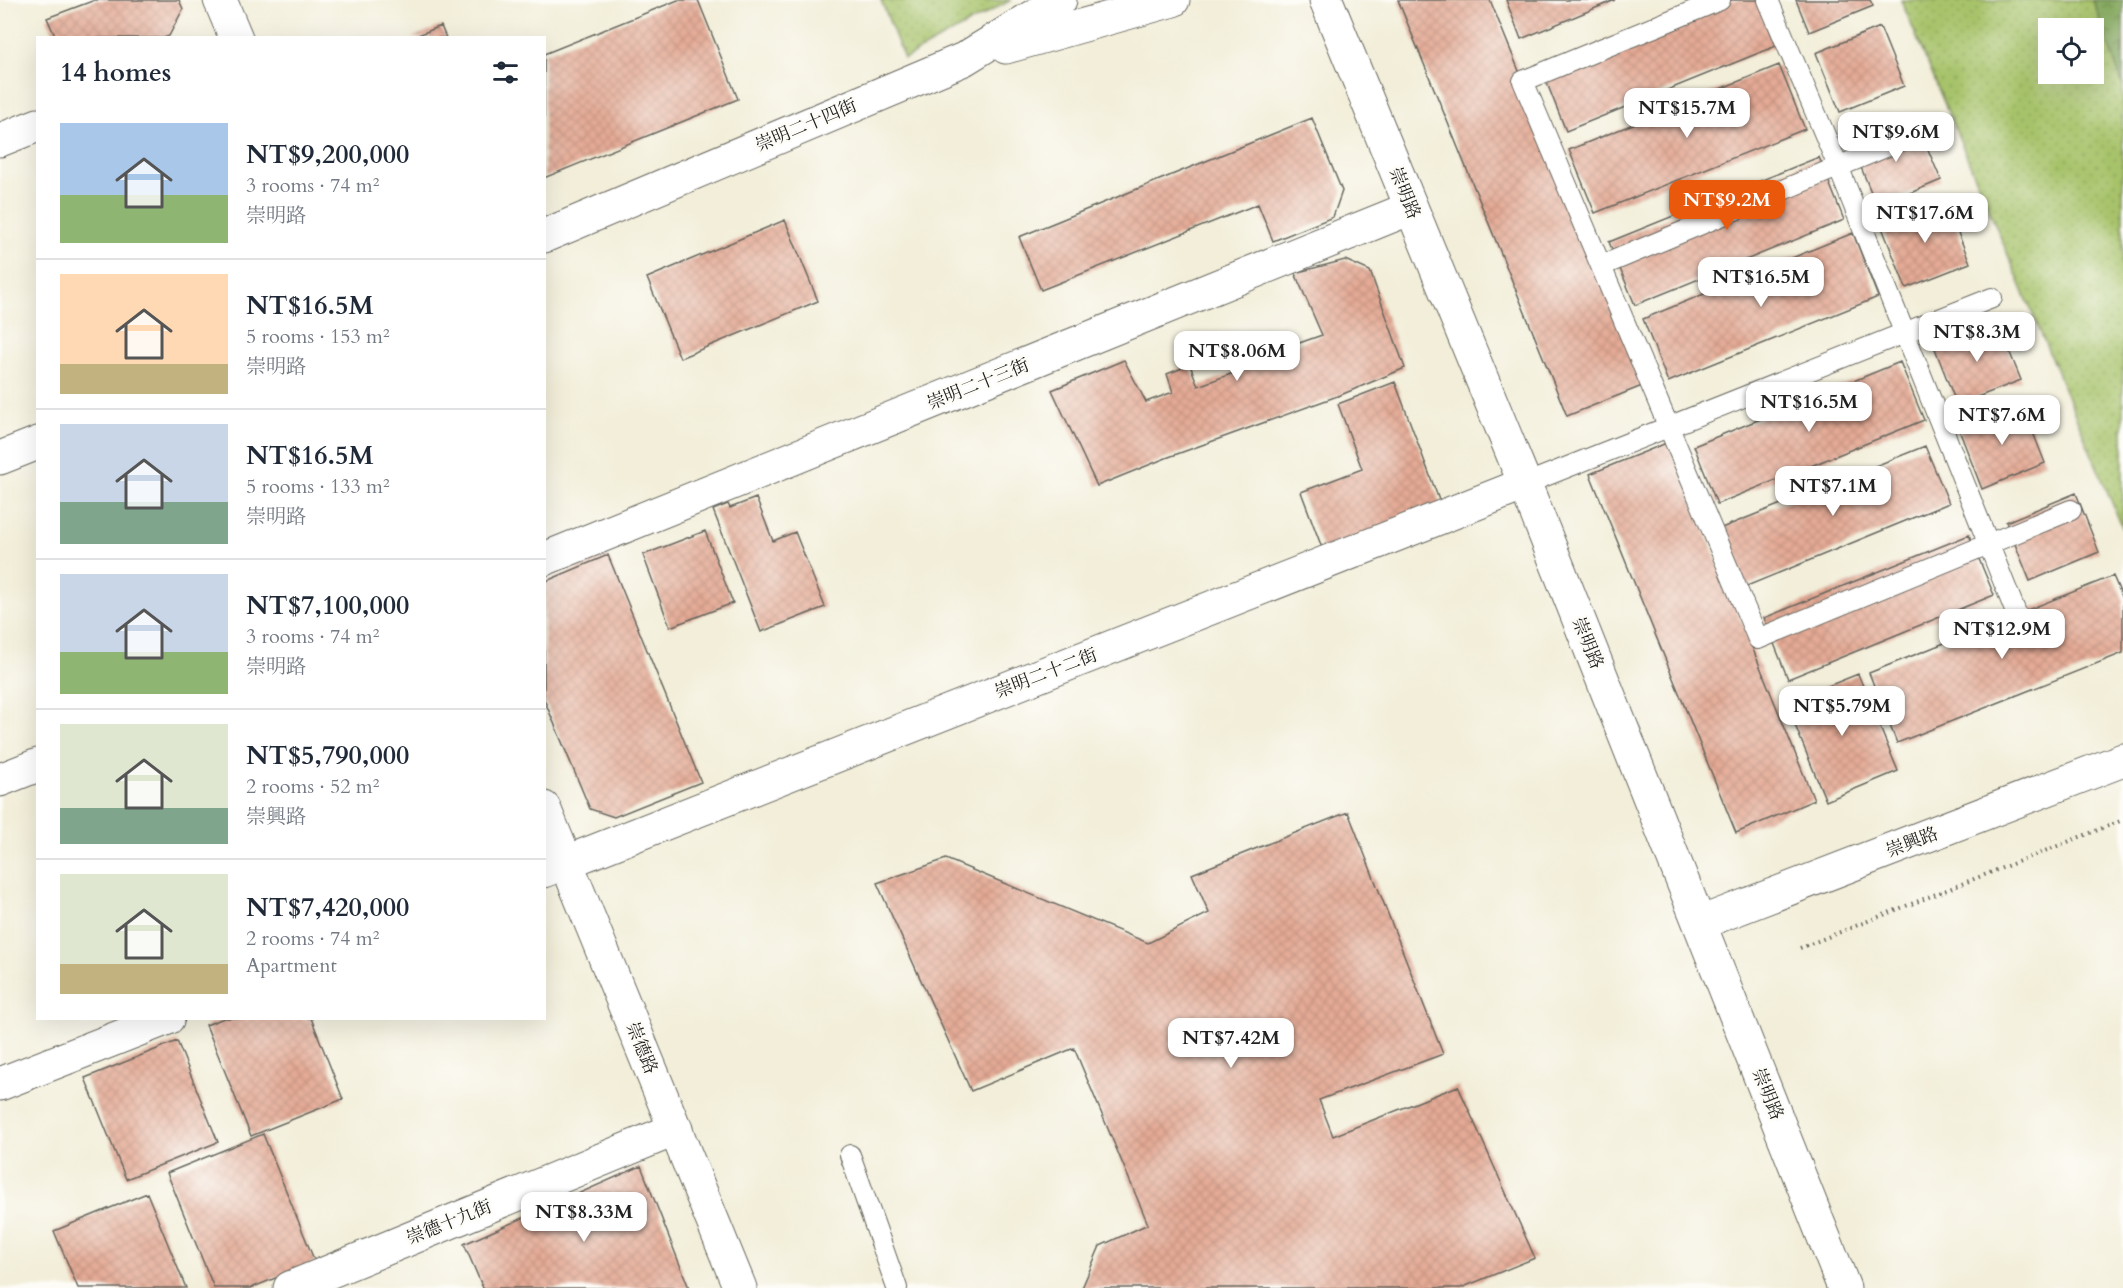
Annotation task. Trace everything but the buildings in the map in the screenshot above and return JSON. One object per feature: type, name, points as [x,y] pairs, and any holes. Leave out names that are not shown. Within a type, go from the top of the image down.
[{"type":"street","points":[[220,0],[235,36]]},
{"type":"street","name":"崇明二十四街","points":[[546,235],[964,59],[1060,0]]},
{"type":"street","points":[[964,59],[1173,0]]},
{"type":"street","name":"崇明路","points":[[1326,0],[1525,484],[1844,1288]]},
{"type":"street","points":[[0,140],[36,126]]},
{"type":"street","name":"崇明二十三街","points":[[546,559],[1411,208]]},
{"type":"street","points":[[0,458],[36,444]]},
{"type":"street","name":"崇明二十二街","points":[[555,867],[1525,484]]},
{"type":"street","name":"崇興路","points":[[1700,923],[2123,760]]},
{"type":"street","points":[[0,780],[36,766]]},
{"type":"street","name":"崇德路","points":[[546,819],[555,867],[676,1129],[740,1288]]},
{"type":"street","points":[[0,1084],[163,1020]]},
{"type":"street","name":"崇德十九街","points":[[290,1288],[676,1129]]},
{"type":"lane","points":[[1720,0],[1523,81],[1758,639],[2071,510]]},
{"type":"lane","points":[[1768,0],[1838,165],[2020,623]]},
{"type":"lane","points":[[1601,266],[1931,128]]},
{"type":"lane","points":[[1525,484],[1992,298]]},
{"type":"lane","points":[[850,1155],[897,1288]]},
{"type":"path","points":[[1800,948],[2123,820]]},
{"type":"green space","points":[[881,0],[1011,0],[904,59]]},
{"type":"green space","points":[[1901,0],[2123,0],[2123,529]]},
{"type":"green space","points":[[2093,0],[2123,0],[2123,86],[2104,32],[2104,18],[2099,18]]}]
